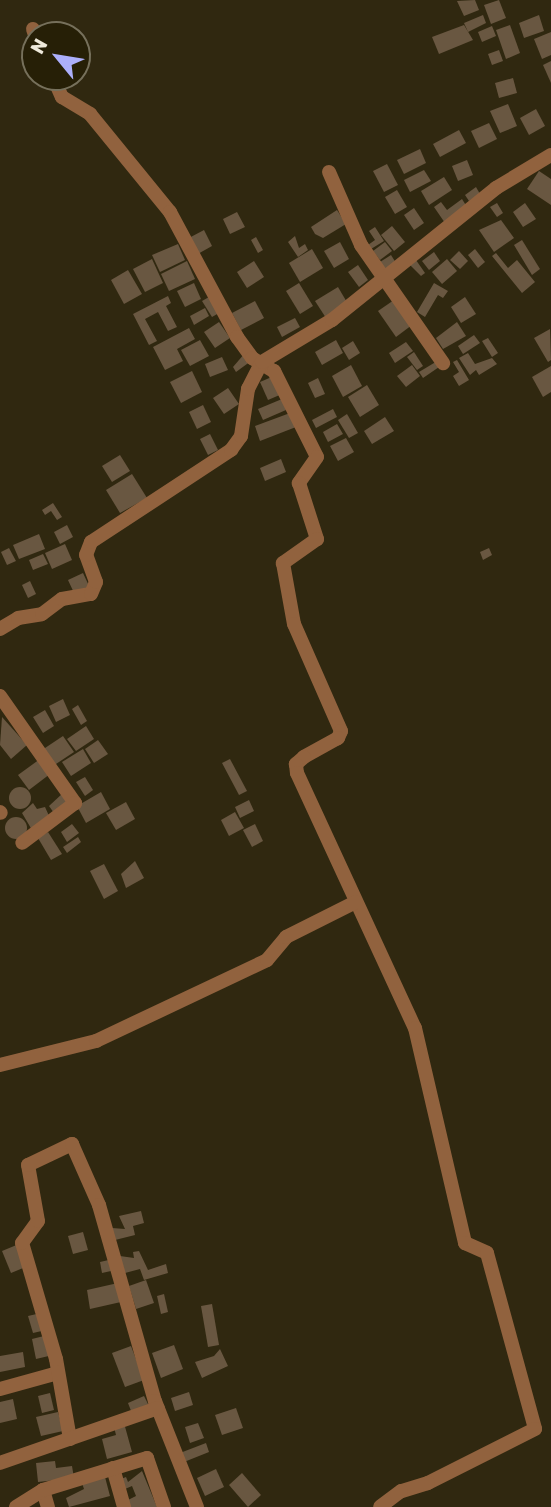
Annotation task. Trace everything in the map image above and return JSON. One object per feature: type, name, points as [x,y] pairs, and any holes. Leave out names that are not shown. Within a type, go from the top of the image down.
[{"type":"street","points":[[59,91],[62,97],[90,114],[170,212],[237,337],[252,358],[274,371],[317,457],[299,483],[317,540],[284,563],[294,624],[341,731],[338,738],[296,764],[297,773],[415,1028],[465,1242],[487,1253],[535,1429],[428,1483],[401,1491],[380,1507]]},
{"type":"street","points":[[0,629],[18,618],[42,614],[62,599],[91,594],[96,582],[86,555],[91,542],[231,450],[241,436],[248,389],[262,362],[332,320],[496,188],[551,155]]},
{"type":"street","points":[[328,172],[361,245],[443,363]]},
{"type":"street","points":[[0,696],[75,803],[22,842]]},
{"type":"street","points":[[0,1065],[96,1041],[267,960],[286,937],[356,902]]},
{"type":"street","points":[[70,1439],[58,1373],[22,1243],[38,1221],[28,1166],[72,1144],[99,1205],[158,1408],[197,1507]]},
{"type":"street","points":[[0,1388],[58,1373]]},
{"type":"street","points":[[0,1463],[158,1408]]},
{"type":"street","points":[[16,1507],[43,1490],[147,1458],[164,1507]]},
{"type":"street","points":[[113,1468],[124,1507]]},
{"type":"street","points":[[43,1490],[48,1507]]},
{"type":"building","points":[[475,0],[479,10],[464,16],[457,1]]},
{"type":"building","points":[[499,0],[506,18],[491,24],[484,5]]},
{"type":"building","points":[[483,15],[486,23],[468,32],[464,23]]},
{"type":"building","points":[[539,15],[544,31],[524,38],[519,23]]},
{"type":"building","points":[[464,25],[473,40],[439,54],[432,37]]},
{"type":"building","points":[[510,25],[520,53],[506,59],[496,30]]},
{"type":"building","points":[[492,26],[496,36],[482,42],[478,32]]},
{"type":"building","points":[[551,32],[551,55],[542,59],[534,39]]},
{"type":"building","points":[[499,50],[503,61],[492,65],[488,54]]},
{"type":"building","points":[[551,61],[551,83],[543,65]]},
{"type":"building","points":[[513,78],[517,93],[499,98],[495,83]]},
{"type":"building","points":[[508,104],[517,126],[500,133],[490,111]]},
{"type":"building","points":[[536,109],[545,126],[529,135],[520,118]]},
{"type":"building","points":[[489,123],[497,139],[479,148],[471,131]]},
{"type":"building","points":[[459,130],[466,143],[440,157],[433,144]]},
{"type":"building","points":[[420,149],[426,163],[404,174],[397,160]]},
{"type":"building","points":[[467,160],[473,175],[458,181],[452,166]]},
{"type":"building","points":[[387,164],[398,185],[384,192],[373,171]]},
{"type":"building","points":[[424,170],[431,181],[410,192],[404,180]]},
{"type":"building","points":[[539,171],[551,179],[551,205],[527,189]]},
{"type":"building","points":[[444,177],[452,190],[429,205],[421,191]]},
{"type":"building","points":[[476,187],[480,194],[469,201],[465,195]]},
{"type":"building","points":[[397,190],[407,207],[395,214],[385,197]]},
{"type":"building","points":[[462,199],[467,207],[445,223],[434,207],[441,202],[447,210]]},
{"type":"building","points":[[497,203],[503,213],[497,217],[490,207]]},
{"type":"building","points":[[525,203],[536,219],[523,227],[513,212]]},
{"type":"building","points":[[414,208],[424,223],[414,230],[404,215]]},
{"type":"building","points":[[337,210],[346,224],[323,238],[315,234],[311,227]]},
{"type":"building","points":[[237,212],[245,227],[230,234],[223,219]]},
{"type":"building","points":[[501,220],[514,238],[494,252],[479,230]]},
{"type":"building","points":[[392,226],[405,242],[394,251],[381,235]]},
{"type":"building","points":[[375,227],[384,241],[371,249],[368,245],[375,240],[369,231]]},
{"type":"building","points":[[204,230],[212,246],[196,255],[187,239]]},
{"type":"building","points":[[295,236],[299,248],[305,244],[308,250],[298,257],[288,242]]},
{"type":"building","points":[[256,237],[263,250],[258,253],[251,240]]},
{"type":"building","points":[[522,240],[540,269],[532,275],[514,245]]},
{"type":"building","points":[[340,242],[349,259],[334,268],[324,251]]},
{"type":"building","points":[[385,242],[392,251],[380,260],[373,251]]},
{"type":"building","points":[[178,244],[185,260],[160,272],[152,255]]},
{"type":"building","points":[[312,249],[323,268],[300,282],[289,263]]},
{"type":"building","points":[[475,249],[485,262],[478,268],[468,255]]},
{"type":"building","points":[[459,251],[468,261],[460,269],[450,260]]},
{"type":"building","points":[[434,252],[440,261],[429,270],[422,261]]},
{"type":"building","points":[[496,253],[508,268],[517,260],[535,282],[522,293],[492,256]]},
{"type":"building","points":[[391,255],[396,263],[385,270],[380,262]]},
{"type":"building","points":[[152,259],[163,283],[145,292],[133,269]]},
{"type":"building","points":[[447,259],[457,271],[442,284],[432,272]]},
{"type":"building","points":[[416,260],[425,273],[421,276],[410,265]]},
{"type":"building","points":[[187,261],[195,279],[169,291],[161,274]]},
{"type":"building","points":[[254,261],[264,277],[247,288],[237,272]]},
{"type":"building","points":[[358,265],[368,280],[359,287],[348,272]]},
{"type":"building","points":[[128,270],[142,294],[124,304],[111,280]]},
{"type":"building","points":[[194,283],[201,299],[185,307],[177,291]]},
{"type":"building","points":[[299,283],[313,306],[300,314],[286,291]]},
{"type":"building","points":[[434,283],[448,291],[443,298],[438,295],[425,317],[417,312]]},
{"type":"building","points":[[338,287],[348,304],[326,318],[315,301]]},
{"type":"building","points":[[168,296],[171,303],[166,306],[177,327],[168,331],[158,312],[145,319],[157,341],[149,345],[133,314]]},
{"type":"building","points":[[209,297],[219,313],[212,317],[202,301]]},
{"type":"building","points":[[465,297],[476,314],[461,323],[451,307]]},
{"type":"building","points":[[394,300],[412,325],[396,337],[378,311]]},
{"type":"building","points":[[255,301],[264,318],[241,330],[232,313]]},
{"type":"building","points":[[205,308],[209,316],[194,325],[190,316]]},
{"type":"building","points":[[295,318],[300,327],[282,337],[277,327]]},
{"type":"building","points":[[219,322],[230,338],[215,348],[204,332]]},
{"type":"building","points":[[457,322],[466,336],[443,349],[436,338]]},
{"type":"building","points":[[189,328],[195,339],[177,349],[183,361],[165,370],[153,347]]},
{"type":"building","points":[[550,329],[551,360],[548,362],[534,338]]},
{"type":"building","points":[[474,335],[480,343],[463,354],[458,346]]},
{"type":"building","points":[[488,338],[498,353],[492,357],[482,341]]},
{"type":"building","points":[[200,340],[209,356],[190,366],[181,350]]},
{"type":"building","points":[[336,340],[343,353],[322,365],[315,352]]},
{"type":"building","points":[[353,341],[360,353],[349,360],[342,348]]},
{"type":"building","points":[[406,342],[413,351],[395,363],[389,353]]},
{"type":"building","points":[[414,352],[423,366],[417,370],[407,357]]},
{"type":"building","points":[[245,353],[251,361],[236,372],[233,367]]},
{"type":"building","points":[[468,353],[475,364],[492,358],[497,364],[479,375],[476,370],[470,375],[459,358]]},
{"type":"building","points":[[222,357],[228,370],[210,377],[205,364]]},
{"type":"building","points":[[439,360],[442,365],[423,378],[419,372]]},
{"type":"building","points":[[457,360],[469,380],[459,386],[453,376],[459,372],[453,362]]},
{"type":"building","points":[[351,365],[362,386],[343,397],[332,376]]},
{"type":"building","points":[[412,365],[420,376],[406,387],[397,376]]},
{"type":"building","points":[[551,366],[551,392],[543,397],[532,377]]},
{"type":"building","points":[[192,371],[202,392],[181,403],[170,382]]},
{"type":"building","points":[[274,376],[282,394],[268,400],[260,382]]},
{"type":"building","points":[[318,378],[325,394],[315,398],[308,383]]},
{"type":"building","points":[[367,385],[379,405],[360,417],[348,397]]},
{"type":"building","points":[[228,388],[239,404],[224,414],[213,398]]},
{"type":"building","points":[[282,399],[286,410],[263,420],[258,409]]},
{"type":"building","points":[[203,405],[211,422],[197,429],[189,412]]},
{"type":"building","points":[[333,409],[337,417],[316,428],[312,420]]},
{"type":"building","points":[[290,413],[296,427],[260,441],[255,426]]},
{"type":"building","points":[[347,414],[358,433],[349,438],[338,420]]},
{"type":"building","points":[[385,417],[394,431],[372,444],[364,431]]},
{"type":"building","points":[[337,424],[343,434],[328,442],[323,432]]},
{"type":"building","points":[[210,434],[218,450],[208,455],[200,439]]},
{"type":"building","points":[[346,438],[354,452],[338,461],[330,446]]},
{"type":"building","points":[[120,455],[130,471],[112,482],[102,466]]},
{"type":"building","points":[[281,459],[286,472],[265,481],[260,468]]},
{"type":"building","points":[[132,474],[147,498],[120,513],[106,490]]},
{"type":"building","points":[[53,503],[62,517],[57,520],[51,511],[45,515],[42,510]]},
{"type":"building","points":[[67,525],[73,537],[60,544],[54,532]]},
{"type":"building","points":[[39,534],[45,549],[19,559],[13,545]]},
{"type":"building","points":[[65,544],[72,560],[52,569],[45,553]]},
{"type":"building","points":[[9,548],[16,561],[7,565],[1,552]]},
{"type":"building","points":[[489,548],[492,555],[483,560],[480,552]]},
{"type":"building","points":[[43,554],[48,564],[33,570],[29,560]]},
{"type":"building","points":[[83,573],[90,588],[75,595],[68,580]]},
{"type":"building","points":[[30,581],[36,594],[28,598],[22,585]]},
{"type":"building","points":[[63,699],[70,715],[56,722],[49,706]]},
{"type":"building","points":[[78,705],[87,721],[81,725],[72,709]]},
{"type":"building","points":[[45,710],[54,726],[43,733],[33,717]]},
{"type":"building","points":[[2,717],[27,745],[11,759],[0,745]]},
{"type":"building","points":[[86,726],[94,739],[76,751],[67,739]]},
{"type":"building","points":[[63,736],[74,752],[53,766],[42,750]]},
{"type":"building","points":[[98,740],[108,754],[94,763],[85,749]]},
{"type":"building","points":[[83,749],[91,763],[71,776],[62,762]]},
{"type":"building","points":[[40,759],[50,774],[29,790],[18,775]]},
{"type":"building","points":[[230,759],[247,791],[239,795],[222,763]]},
{"type":"building","points":[[85,777],[93,790],[85,796],[76,782]]},
{"type":"building","points":[[20,787],[28,790],[31,798],[28,806],[20,809],[12,806],[9,798],[12,790]]},
{"type":"building","points":[[101,792],[110,809],[86,823],[77,806]]},
{"type":"building","points":[[63,793],[69,803],[54,813],[49,806]]},
{"type":"building","points":[[249,800],[254,811],[240,818],[235,807]]},
{"type":"building","points":[[126,802],[135,819],[116,830],[106,813]]},
{"type":"building","points":[[33,803],[37,809],[45,807],[50,818],[32,830],[22,813]]},
{"type":"building","points":[[235,812],[244,828],[229,836],[221,820]]},
{"type":"building","points":[[16,817],[24,820],[27,828],[24,836],[16,839],[8,836],[5,828],[8,820]]},
{"type":"building","points":[[72,824],[79,833],[67,842],[61,832]]},
{"type":"building","points":[[255,824],[263,841],[252,847],[243,830]]},
{"type":"building","points":[[48,832],[62,854],[51,860],[38,838]]},
{"type":"building","points":[[78,837],[81,842],[67,853],[63,847]]},
{"type":"building","points":[[135,861],[144,878],[126,888],[121,874]]},
{"type":"building","points":[[104,864],[118,891],[104,899],[90,871]]},
{"type":"building","points":[[141,1211],[144,1223],[133,1226],[135,1235],[115,1240],[112,1228],[125,1229],[119,1216]]},
{"type":"building","points":[[83,1232],[88,1250],[73,1254],[68,1236]]},
{"type":"building","points":[[19,1244],[28,1266],[11,1273],[2,1251]]},
{"type":"building","points":[[139,1251],[148,1270],[166,1264],[168,1273],[144,1280],[140,1269],[125,1273],[120,1256],[134,1258],[133,1252]]},
{"type":"building","points":[[113,1259],[111,1271],[102,1273],[100,1262]]},
{"type":"building","points":[[146,1280],[154,1303],[136,1309],[129,1286]]},
{"type":"building","points":[[118,1283],[121,1302],[90,1309],[87,1290]]},
{"type":"building","points":[[164,1294],[168,1312],[161,1314],[157,1296]]},
{"type":"building","points":[[212,1304],[219,1345],[208,1347],[201,1306]]},
{"type":"building","points":[[41,1313],[46,1330],[33,1333],[28,1316]]},
{"type":"building","points":[[48,1335],[53,1355],[36,1359],[32,1339]]},
{"type":"building","points":[[174,1345],[183,1369],[161,1378],[152,1353]]},
{"type":"building","points":[[131,1346],[144,1380],[125,1387],[112,1353]]},
{"type":"building","points":[[220,1349],[228,1366],[202,1378],[195,1362],[214,1356]]},
{"type":"building","points":[[23,1352],[25,1367],[0,1372],[0,1356]]},
{"type":"building","points":[[189,1392],[193,1405],[175,1411],[171,1398]]},
{"type":"building","points":[[50,1393],[54,1410],[42,1413],[38,1396]]},
{"type":"building","points":[[144,1396],[150,1408],[133,1416],[128,1403]]},
{"type":"building","points":[[13,1399],[17,1419],[0,1423],[0,1402]]},
{"type":"building","points":[[236,1408],[243,1428],[222,1435],[215,1415]]},
{"type":"building","points":[[58,1412],[63,1431],[41,1436],[36,1417]]},
{"type":"building","points":[[124,1423],[132,1452],[107,1459],[102,1439],[116,1435],[114,1427]]},
{"type":"building","points":[[198,1423],[204,1438],[190,1443],[185,1427]]},
{"type":"building","points":[[206,1443],[209,1452],[184,1462],[180,1453]]},
{"type":"building","points":[[55,1461],[56,1468],[72,1466],[74,1478],[38,1482],[36,1463]]},
{"type":"building","points":[[216,1469],[224,1487],[205,1496],[197,1478]]},
{"type":"building","points":[[142,1471],[157,1507],[129,1507],[126,1501],[136,1496],[132,1486],[125,1489],[121,1479],[126,1477],[128,1482]]},
{"type":"building","points":[[242,1473],[261,1495],[248,1507],[229,1485]]},
{"type":"building","points":[[105,1477],[110,1496],[69,1507],[66,1498],[84,1489],[82,1483]]}]
